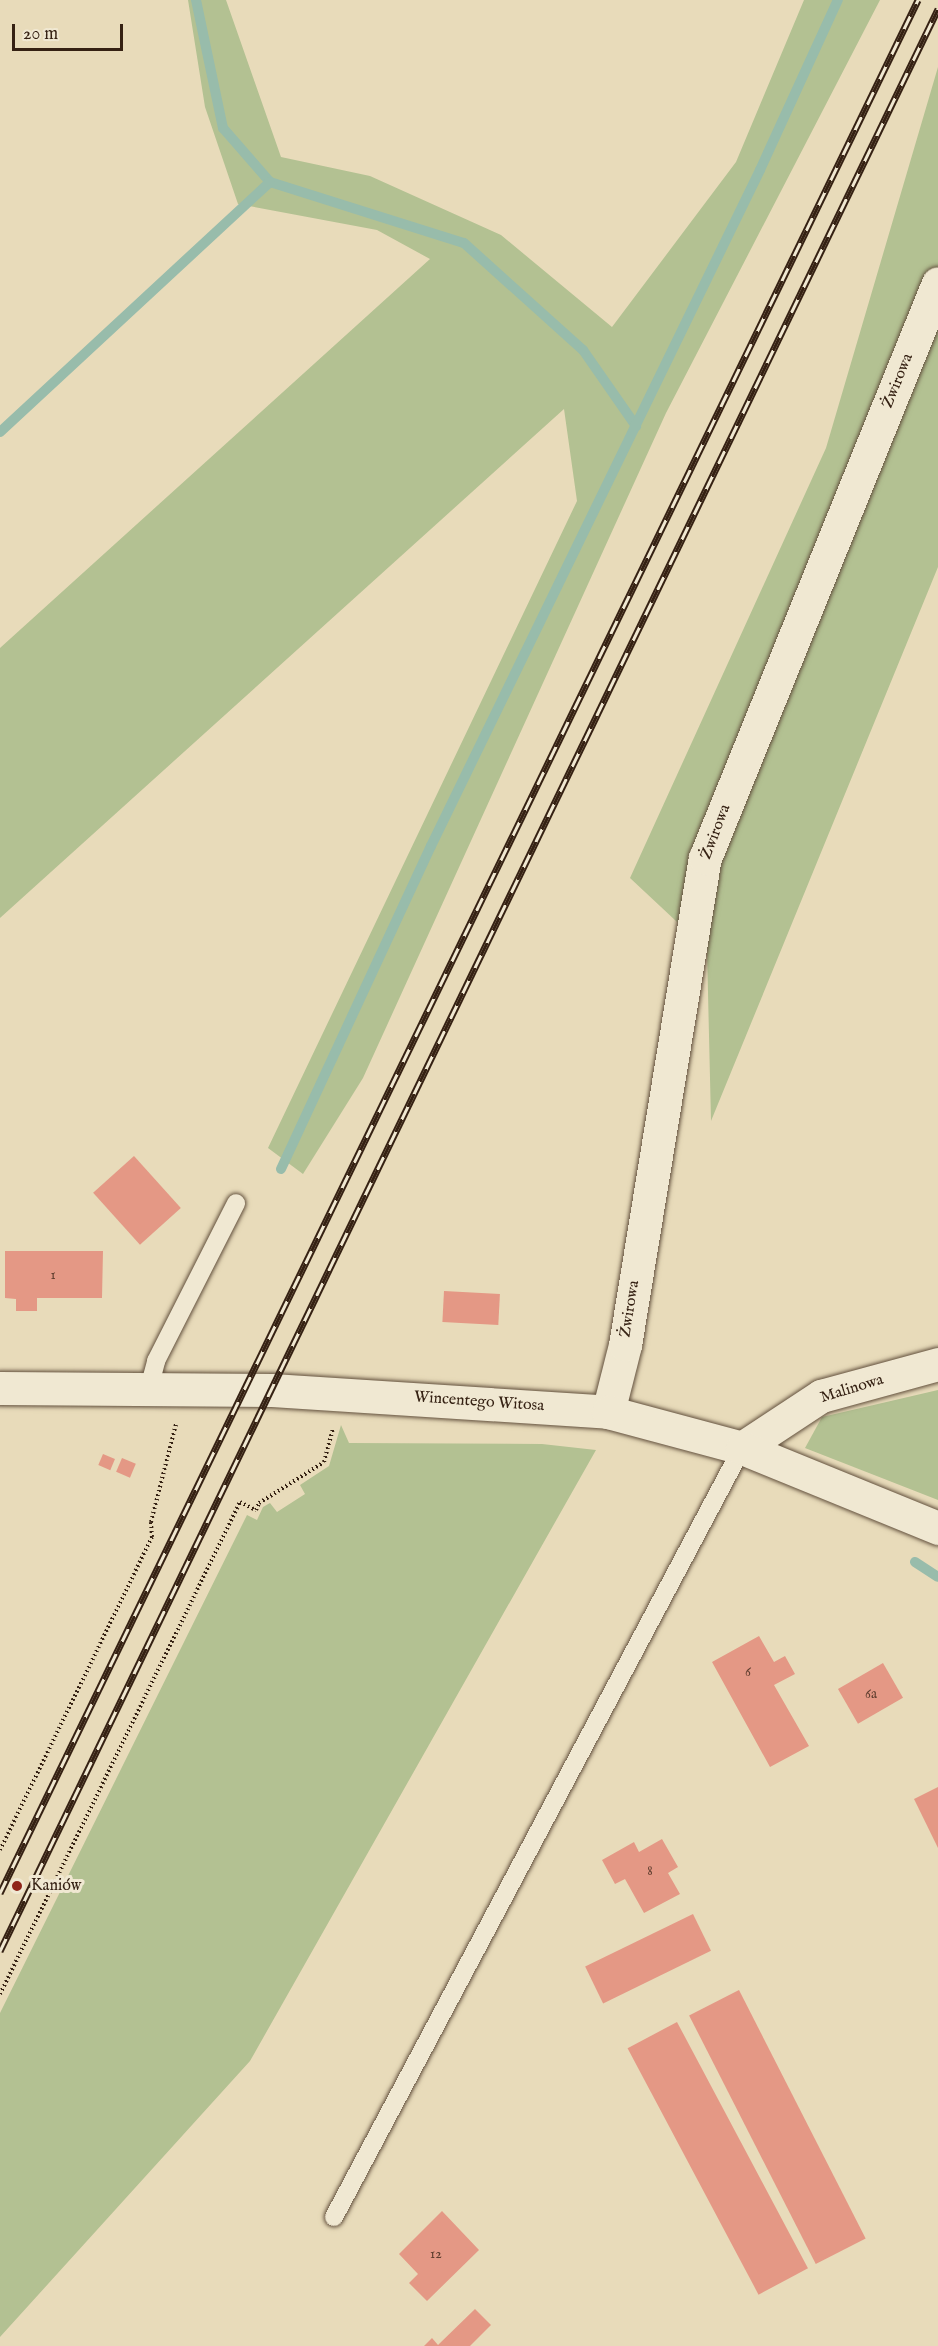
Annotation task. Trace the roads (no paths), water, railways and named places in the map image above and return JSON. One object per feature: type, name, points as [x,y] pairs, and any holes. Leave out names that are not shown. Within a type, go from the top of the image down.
[{"type":"street","name":"Żwirowa","points":[[608,1412],[625,1345],[705,858],[938,283]]},
{"type":"street","name":"Malinowa","points":[[742,1448],[821,1396],[938,1364]]},
{"type":"street","name":"Wincentego Witosa","points":[[0,1388],[272,1390],[608,1412],[742,1448],[938,1528]]},
{"type":"lane","points":[[149,1388],[156,1361],[236,1203]]},
{"type":"lane","points":[[334,2217],[742,1448]]},
{"type":"waterway","points":[[196,0],[223,128],[270,182],[464,243],[583,350],[636,426]]},
{"type":"waterway","points":[[281,1169],[431,846],[760,170],[838,0]]},
{"type":"waterway","points":[[0,432],[270,182]]},
{"type":"waterway","points":[[915,1562],[938,1577]]},
{"type":"railway","points":[[0,1893],[918,0]]},
{"type":"railway","points":[[0,1951],[938,9]]},
{"type":"place","name":"Kaniów","points":[[17,1886]]}]
